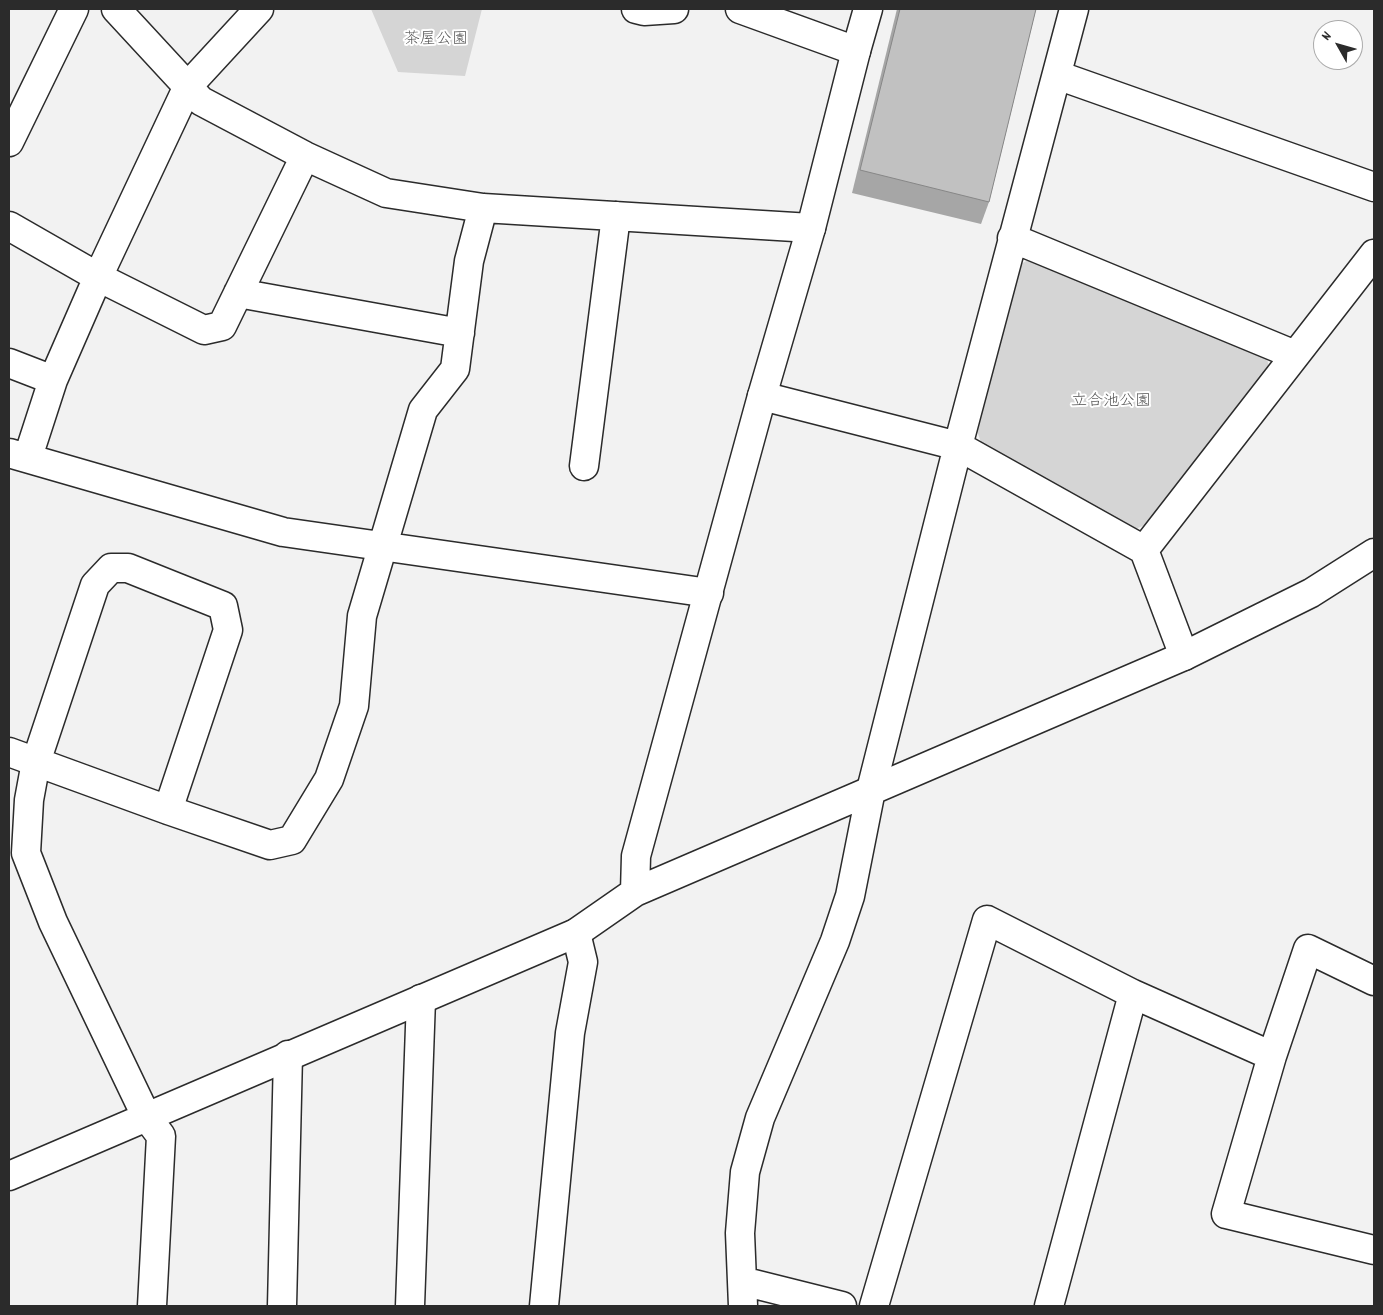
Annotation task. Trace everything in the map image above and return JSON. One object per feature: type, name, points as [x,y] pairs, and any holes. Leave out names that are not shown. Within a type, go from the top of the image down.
[{"type":"street","points":[[9,142],[74,9]]},
{"type":"street","points":[[116,9],[201,101],[306,156],[386,193],[483,208],[811,228]]},
{"type":"street","points":[[260,9],[188,86],[98,277],[18,455],[283,532],[709,594]]},
{"type":"street","points":[[636,9],[644,11],[674,9]]},
{"type":"street","points":[[740,9],[856,51]]},
{"type":"street","points":[[635,892],[636,856],[762,396],[811,228],[868,9]]},
{"type":"street","points":[[842,1306],[742,1294],[740,1233],[745,1172],[760,1118],[834,941],[850,896],[871,790],[1012,238],[1074,9]]},
{"type":"street","points":[[1057,75],[1374,187]]},
{"type":"street","points":[[9,226],[98,277],[204,330],[222,326],[306,156]]},
{"type":"street","points":[[9,752],[270,845],[292,840],[329,779],[354,706],[362,616],[423,410],[456,369],[468,261],[483,208]]},
{"type":"street","points":[[584,466],[616,216]]},
{"type":"street","points":[[1012,238],[1295,355]]},
{"type":"street","points":[[1144,550],[1374,254]]},
{"type":"street","points":[[238,293],[460,333]]},
{"type":"street","points":[[9,363],[53,380]]},
{"type":"street","points":[[762,396],[958,446],[1144,550],[1184,656]]},
{"type":"street","points":[[9,1176],[576,933],[635,892],[1184,656],[1311,593],[1374,554]]},
{"type":"street","points":[[152,1306],[161,1136],[146,1116],[53,922],[26,853],[29,800],[36,762],[95,586],[111,568],[128,568],[223,606],[228,630],[168,810]]},
{"type":"street","points":[[874,1306],[987,920],[1133,994],[1272,1056]]},
{"type":"street","points":[[544,1306],[570,1033],[583,962],[576,933]]},
{"type":"street","points":[[1374,981],[1308,949],[1272,1056],[1226,1214],[1374,1250]]},
{"type":"street","points":[[1049,1306],[1133,994]]},
{"type":"street","points":[[410,1306],[421,999]]},
{"type":"street","points":[[282,1306],[288,1055]]},
{"type":"green space","name":"茶屋公園","points":[[371,9],[482,9],[465,76],[398,72]]},
{"type":"green space","name":"立合池公園","points":[[1030,259],[1266,355],[1269,367],[1145,525],[1131,531],[983,448],[977,431],[1019,265]]},
{"type":"building","points":[[900,9],[1036,9],[989,202],[860,170]]}]
